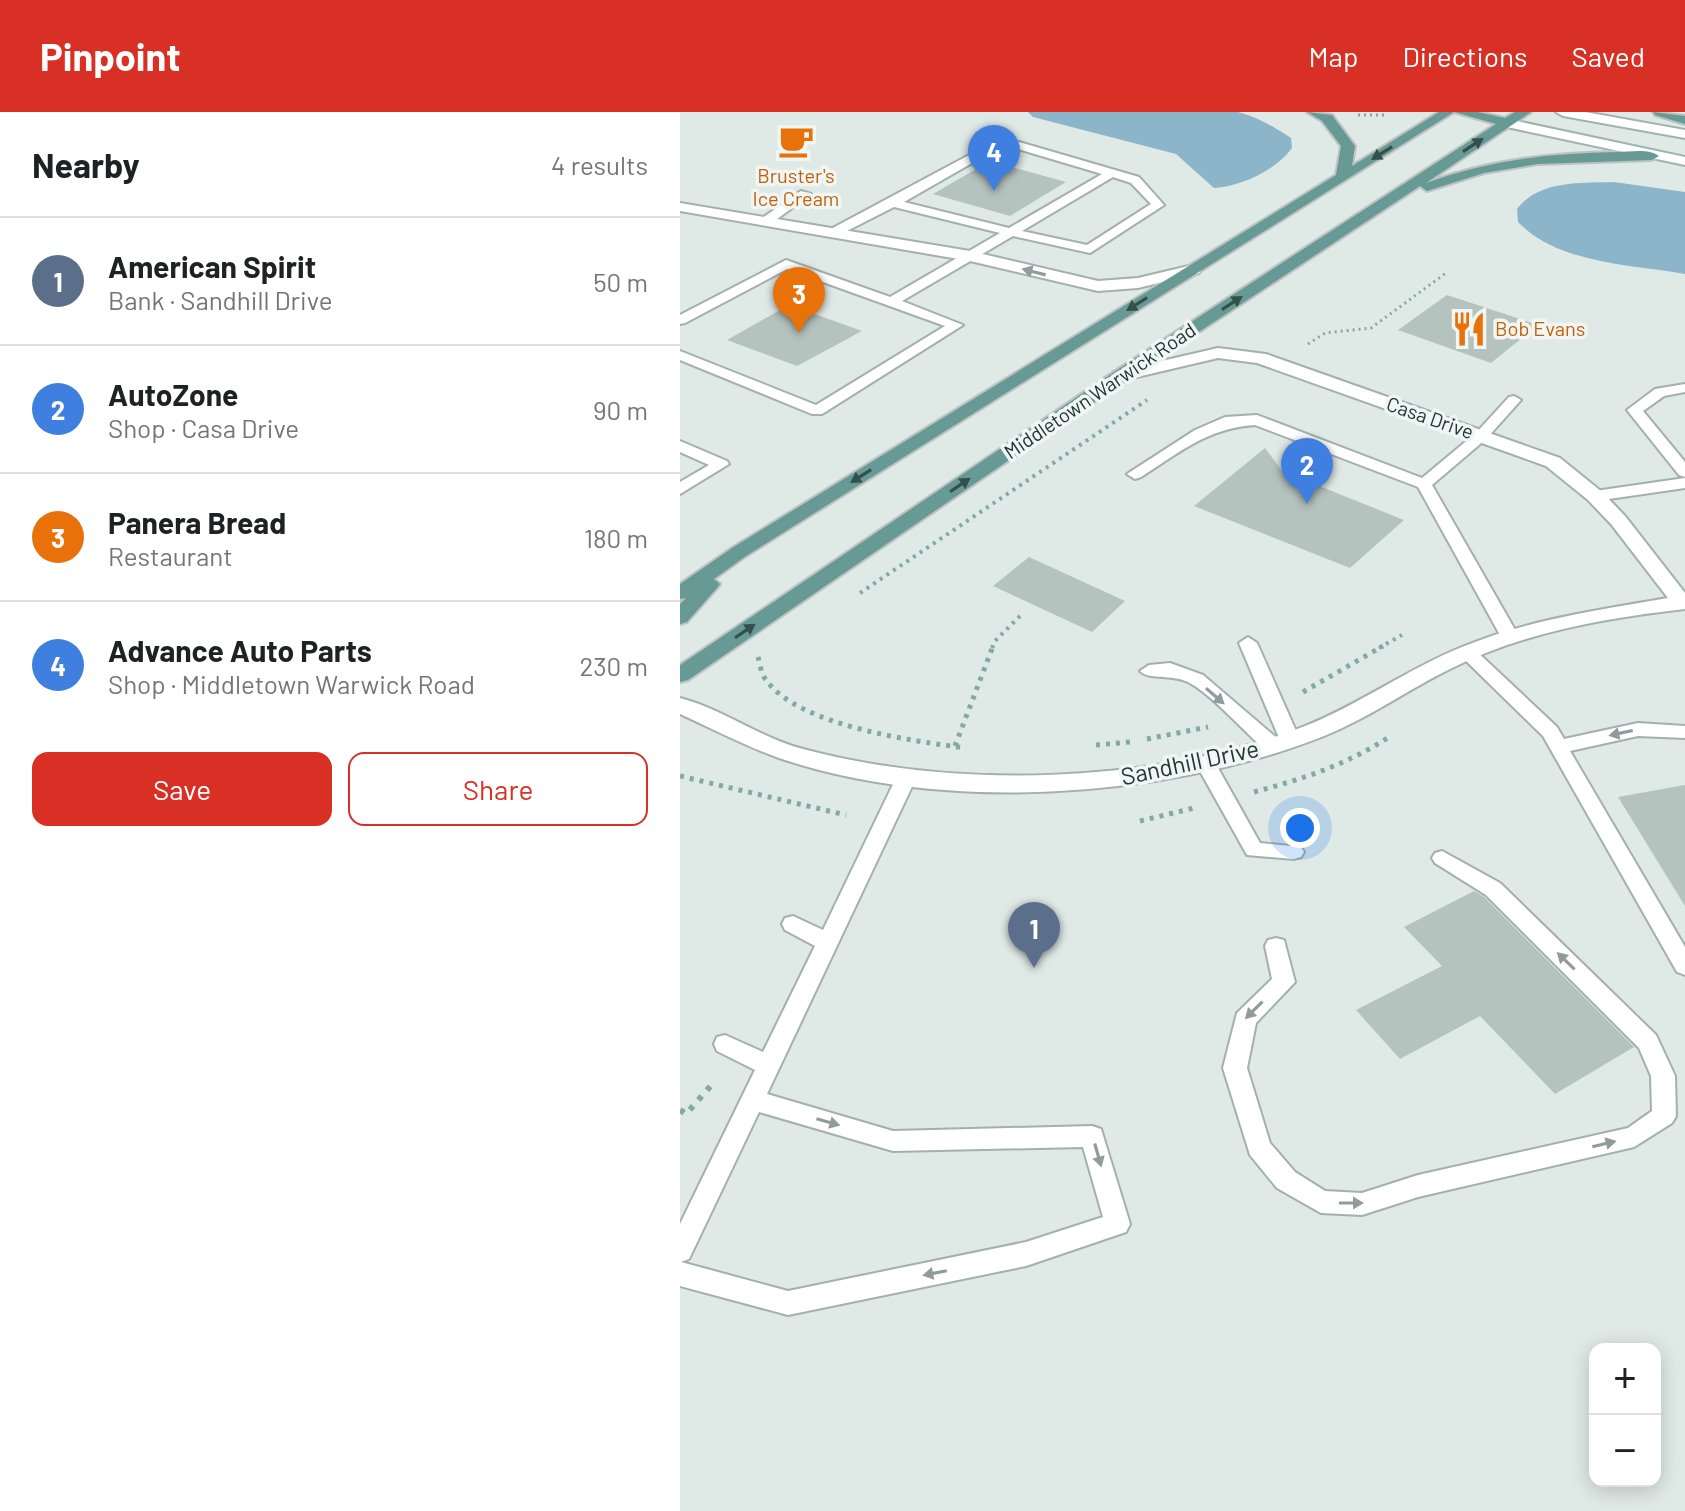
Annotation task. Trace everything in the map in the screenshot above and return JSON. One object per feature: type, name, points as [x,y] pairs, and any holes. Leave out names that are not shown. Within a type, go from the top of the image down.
[{"type":"main road","points":[[1314,112],[1327,118],[1348,146],[1343,177]]},
{"type":"main road","points":[[680,593],[739,552],[1448,112]]},
{"type":"main road","points":[[1461,112],[1507,123]]},
{"type":"main road","name":"Middletown Warwick Road","points":[[680,675],[1120,376],[1524,112]]},
{"type":"main road","points":[[1660,112],[1685,120]]},
{"type":"main road","points":[[1380,206],[1449,178],[1515,161],[1578,156],[1652,156]]},
{"type":"main road","points":[[680,617],[739,552]]},
{"type":"street","points":[[1563,112],[1685,134]]},
{"type":"street","points":[[1507,123],[1685,161]]},
{"type":"street","points":[[680,207],[970,256],[1098,286],[1138,283],[1193,270]]},
{"type":"street","name":"Casa Drive","points":[[1120,376],[1218,353],[1237,353],[1260,358],[1553,462],[1595,496],[1618,520],[1683,602]]},
{"type":"street","name":"Sandhill Drive","points":[[680,705],[800,757],[907,776],[1013,785],[1100,782],[1206,764],[1281,742],[1356,714],[1420,673],[1509,635],[1683,602]]},
{"type":"lane","points":[[833,233],[990,148],[1002,145],[1019,145],[1135,180],[1158,205],[1090,249],[893,203]]},
{"type":"lane","points":[[891,302],[1112,173]]},
{"type":"lane","points":[[765,222],[805,194]]},
{"type":"lane","points":[[680,320],[786,264],[956,325],[817,411],[680,355]]},
{"type":"lane","points":[[1685,388],[1660,392],[1634,410],[1685,472]]},
{"type":"lane","points":[[1424,484],[1481,436],[1514,400]]},
{"type":"lane","points":[[1135,474],[1200,433],[1225,422],[1257,420],[1424,484],[1509,635]]},
{"type":"lane","points":[[680,446],[721,464],[680,489]]},
{"type":"lane","points":[[1595,496],[1685,483]]},
{"type":"lane","points":[[1248,643],[1277,708],[1281,742]]},
{"type":"lane","points":[[1467,652],[1550,732],[1685,966]]},
{"type":"lane","points":[[1149,671],[1170,669],[1197,679],[1244,721],[1281,742]]},
{"type":"lane","points":[[1558,747],[1637,730],[1671,727],[1685,732]]},
{"type":"lane","points":[[1206,764],[1254,850],[1294,852]]},
{"type":"lane","points":[[680,1251],[688,1218],[753,1100],[907,776]]},
{"type":"lane","points":[[1276,946],[1284,982],[1245,1019],[1235,1068],[1259,1148],[1286,1180],[1321,1202],[1362,1204],[1418,1186],[1634,1137],[1664,1116],[1663,1076],[1648,1042],[1493,889],[1442,858]]},
{"type":"lane","points":[[793,924],[828,943]]},
{"type":"lane","points":[[725,1044],[769,1066]]},
{"type":"lane","points":[[680,1274],[788,1303],[1026,1254],[1117,1224],[1092,1136],[893,1141],[753,1100]]},
{"type":"path","points":[[1348,115],[1391,115]]},
{"type":"path","points":[[1301,349],[1325,333],[1371,328],[1446,273]]},
{"type":"path","points":[[854,596],[878,584],[1159,392]]},
{"type":"path","points":[[955,746],[995,641],[1023,613]]},
{"type":"path","points":[[1277,708],[1402,635]]},
{"type":"path","points":[[759,654],[761,678],[777,695],[799,705],[866,731],[968,748]]},
{"type":"path","points":[[1095,745],[1137,741],[1244,721]]},
{"type":"path","points":[[1140,821],[1341,765],[1368,752],[1392,735]]},
{"type":"path","points":[[680,776],[846,815]]},
{"type":"path","points":[[680,1110],[686,1114],[715,1081]]},
{"type":"water","points":[[1028,112],[1238,112],[1272,126],[1291,138],[1292,148],[1276,164],[1257,176],[1214,188],[1176,154],[1033,117]]},
{"type":"water","points":[[1614,182],[1685,192],[1685,274],[1574,254],[1535,236],[1518,222],[1517,209],[1526,200],[1549,188]]},
{"type":"building","points":[[990,161],[1066,182],[1010,216],[933,194]]},
{"type":"building","name":"Bob Evans","points":[[1447,295],[1538,325],[1491,363],[1398,330]]},
{"type":"building","points":[[789,305],[862,331],[797,366],[727,340]]},
{"type":"building","points":[[1265,448],[1282,471],[1404,520],[1350,568],[1194,506]]},
{"type":"building","points":[[1029,557],[1125,601],[1092,632],[993,586]]},
{"type":"building","points":[[1685,785],[1685,906],[1618,797]]},
{"type":"building","points":[[1474,891],[1484,897],[1634,1047],[1555,1094],[1480,1016],[1400,1059],[1356,1010],[1442,966],[1404,927]]},
{"type":"place","name":"Bruster's Ice Cream","points":[[796,141]]},
{"type":"place","name":"Advance Auto Parts","points":[[994,191]]},
{"type":"place","name":"Bob Evans","points":[[1469,329]]},
{"type":"place","name":"Panera Bread","points":[[799,333]]},
{"type":"place","name":"AutoZone","points":[[1307,504]]},
{"type":"place","name":"American Spirit","points":[[1034,968]]}]
